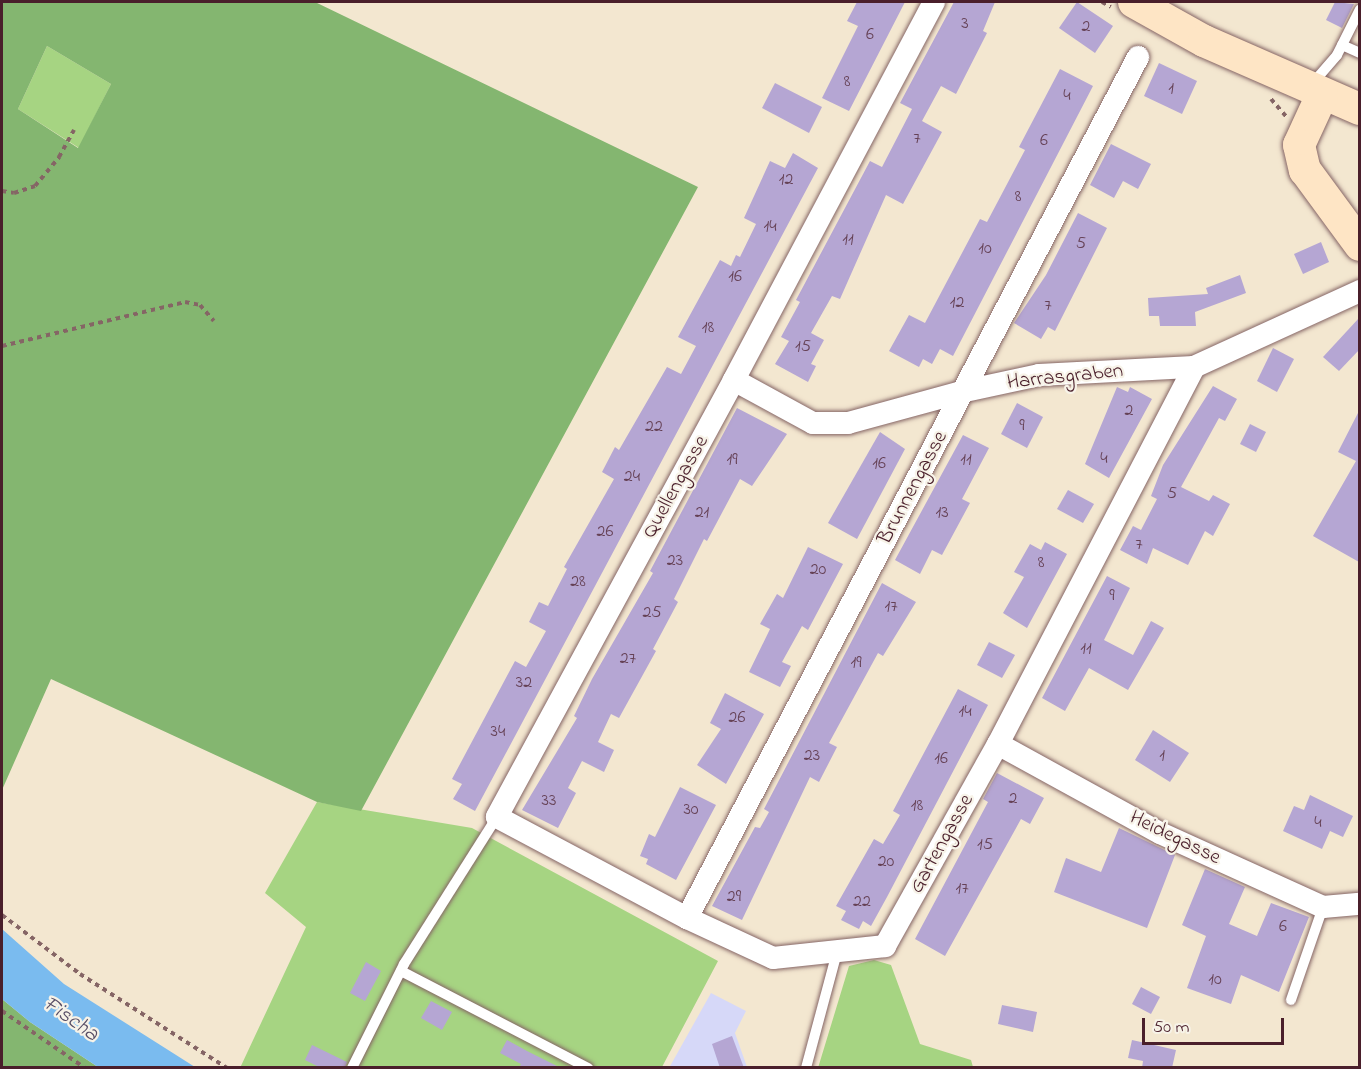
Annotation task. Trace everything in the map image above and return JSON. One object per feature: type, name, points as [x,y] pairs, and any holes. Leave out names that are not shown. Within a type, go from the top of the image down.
[{"type":"main road","points":[[1134,2],[1204,41],[1315,92],[1359,109]]},
{"type":"main road","points":[[1315,92],[1299,145],[1305,170],[1359,245]]},
{"type":"street","name":"Quellengasse","points":[[497,817],[734,380],[934,2]]},
{"type":"street","name":"Brunnengasse","points":[[687,918],[1138,57]]},
{"type":"street","name":"Harrasgraben","points":[[734,380],[813,423],[848,423],[965,391],[1039,375],[1194,367],[1359,291]]},
{"type":"street","name":"Gartengasse","points":[[497,817],[687,918],[773,958],[885,946],[998,744],[1194,367]]},
{"type":"street","name":"Heidegasse","points":[[998,744],[1160,833],[1323,907],[1359,904]]},
{"type":"lane","points":[[1315,92],[1342,45],[1359,9]]},
{"type":"lane","points":[[1342,45],[1359,53]]},
{"type":"lane","name":"Quellengasse","points":[[352,1068],[403,968],[497,817]]},
{"type":"lane","points":[[1291,1000],[1323,907]]},
{"type":"lane","points":[[806,1068],[837,952]]},
{"type":"lane","points":[[403,968],[588,1068]]},
{"type":"path","points":[[2,191],[14,194],[35,186],[59,157],[74,130]]},
{"type":"path","points":[[2,346],[185,302],[200,305],[214,321]]},
{"type":"path","points":[[2,915],[108,995]]},
{"type":"path","points":[[80,974],[227,1068]]},
{"type":"path","points":[[2,1011],[86,1068]]},
{"type":"shaded area","points":[[711,993],[746,1011],[735,1033],[747,1067],[669,1068]]},
{"type":"green space","points":[[2,2],[315,2],[698,187],[361,811],[317,802],[51,679],[2,790]],"holes":[[[47,46],[111,84],[78,148],[18,109]]]},
{"type":"green space","points":[[47,46],[111,84],[79,148],[18,109]]},
{"type":"green space","points":[[317,802],[472,828],[718,961],[662,1067],[240,1068],[306,927],[265,893]]},
{"type":"green space","points":[[874,960],[891,965],[920,1044],[971,1060],[973,1067],[818,1068],[849,966]]},
{"type":"green space","points":[[2,999],[30,1022],[98,1067],[2,1067]]},
{"type":"water","name":"Fischa","points":[[2,929],[64,984],[195,1067],[98,1067],[30,1022],[2,999]]},
{"type":"building","points":[[857,2],[905,2],[849,111],[822,98],[858,26],[847,21]]},
{"type":"building","points":[[954,2],[995,2],[983,31],[987,33],[956,94],[941,86],[922,121],[942,132],[903,204],[886,195],[840,299],[832,296],[811,333],[824,340],[811,364],[816,366],[808,382],[775,364],[789,341],[781,337],[800,302],[796,300],[870,161],[882,167],[912,109],[900,103]]},
{"type":"building","points":[[1077,2],[1113,26],[1095,53],[1059,28]]},
{"type":"building","points":[[1335,2],[1354,4],[1342,28],[1326,20]]},
{"type":"building","points":[[1159,63],[1197,81],[1182,114],[1144,96]]},
{"type":"building","points":[[1060,69],[1093,86],[953,356],[940,349],[932,364],[923,359],[919,367],[889,351],[909,315],[925,323],[980,219],[987,222],[1025,150],[1019,147]]},
{"type":"building","points":[[775,83],[822,107],[809,133],[762,108]]},
{"type":"building","points":[[1111,144],[1151,164],[1138,189],[1123,181],[1114,198],[1090,185]]},
{"type":"building","points":[[793,153],[818,168],[475,811],[453,799],[462,784],[452,779],[515,661],[526,667],[546,631],[529,622],[539,602],[548,606],[567,569],[564,567],[614,479],[602,472],[615,447],[619,450],[667,367],[681,374],[696,346],[678,337],[720,260],[731,266],[736,255],[740,257],[756,224],[744,218],[770,161],[785,168]]},
{"type":"building","points":[[1078,213],[1107,228],[1055,331],[1048,327],[1041,339],[1014,323],[1046,275]]},
{"type":"building","points":[[1321,242],[1329,262],[1303,274],[1294,254]]},
{"type":"building","points":[[1240,275],[1246,293],[1195,312],[1196,326],[1160,326],[1159,316],[1149,316],[1148,298],[1208,294],[1206,288]]},
{"type":"building","points":[[1359,318],[1359,350],[1339,371],[1323,357]]},
{"type":"building","points":[[1273,348],[1294,359],[1277,392],[1257,381]]},
{"type":"building","points":[[1213,386],[1237,399],[1225,421],[1219,418],[1181,487],[1209,501],[1213,495],[1230,504],[1213,536],[1205,531],[1188,565],[1153,548],[1147,564],[1120,550],[1133,526],[1141,530],[1157,499],[1151,496],[1163,465]]},
{"type":"building","points":[[1117,387],[1128,392],[1130,387],[1152,399],[1109,478],[1085,464]]},
{"type":"building","points":[[1017,403],[1043,417],[1027,448],[1001,434]]},
{"type":"building","points":[[737,408],[787,434],[752,486],[740,479],[707,541],[704,539],[674,599],[678,602],[653,649],[656,651],[619,718],[611,714],[598,742],[614,750],[604,772],[582,761],[568,788],[576,793],[558,828],[522,810],[577,718],[574,716],[592,679],[653,573],[650,571]]},
{"type":"building","points":[[1359,411],[1359,562],[1313,536],[1356,461],[1338,452]]},
{"type":"building","points":[[1250,424],[1266,432],[1256,452],[1240,444]]},
{"type":"building","points":[[880,432],[905,449],[857,539],[828,523]]},
{"type":"building","points":[[963,435],[989,448],[962,499],[970,503],[942,555],[932,550],[920,574],[895,560]]},
{"type":"building","points":[[1068,490],[1094,504],[1083,523],[1057,509]]},
{"type":"building","points":[[1045,542],[1067,554],[1027,628],[1003,613],[1024,577],[1014,572],[1030,544],[1041,550]]},
{"type":"building","points":[[808,547],[843,564],[808,630],[802,626],[782,662],[791,666],[780,687],[749,672],[770,629],[760,624],[777,594],[783,598]]},
{"type":"building","points":[[1107,576],[1130,588],[1104,640],[1133,655],[1151,621],[1164,628],[1128,690],[1089,668],[1065,711],[1042,698]]},
{"type":"building","points":[[882,583],[916,602],[883,656],[878,653],[829,743],[837,747],[819,782],[810,777],[742,920],[712,906],[755,827],[760,828],[769,812],[764,809]]},
{"type":"building","points":[[989,642],[1015,655],[1002,678],[977,665]]},
{"type":"building","points":[[958,689],[988,705],[871,926],[863,921],[859,929],[841,920],[846,911],[836,906],[874,839],[883,844],[900,815],[893,811]]},
{"type":"building","points":[[725,693],[764,714],[726,784],[697,765],[721,729],[710,723]]},
{"type":"building","points":[[1153,730],[1189,753],[1170,782],[1135,760]]},
{"type":"building","points":[[997,773],[1044,798],[1030,824],[1021,819],[945,956],[915,939],[988,802],[983,799]]},
{"type":"building","points":[[680,787],[716,805],[676,880],[646,864],[648,859],[640,856],[649,834],[655,837]]},
{"type":"building","points":[[1310,795],[1353,816],[1343,837],[1330,831],[1322,849],[1283,831],[1294,806],[1304,810]]},
{"type":"building","points":[[1119,828],[1175,855],[1147,928],[1054,892],[1066,858],[1101,872]]},
{"type":"building","points":[[1205,869],[1245,887],[1229,924],[1257,936],[1271,903],[1309,917],[1279,992],[1241,975],[1231,1004],[1187,988],[1206,936],[1182,925]]},
{"type":"building","points":[[366,962],[381,971],[365,1001],[350,993]]},
{"type":"building","points":[[1141,987],[1160,997],[1151,1014],[1132,1004]]},
{"type":"building","points":[[431,1001],[452,1012],[442,1030],[421,1018]]},
{"type":"building","points":[[1002,1005],[1037,1012],[1033,1032],[998,1024]]},
{"type":"building","points":[[732,1036],[744,1068],[720,1068],[712,1044]]},
{"type":"building","points":[[507,1040],[561,1068],[519,1068],[521,1064],[500,1053]]},
{"type":"building","points":[[1132,1040],[1176,1050],[1172,1068],[1142,1068],[1143,1061],[1128,1058]]},
{"type":"building","points":[[312,1045],[347,1062],[345,1068],[321,1068],[305,1060]]}]
